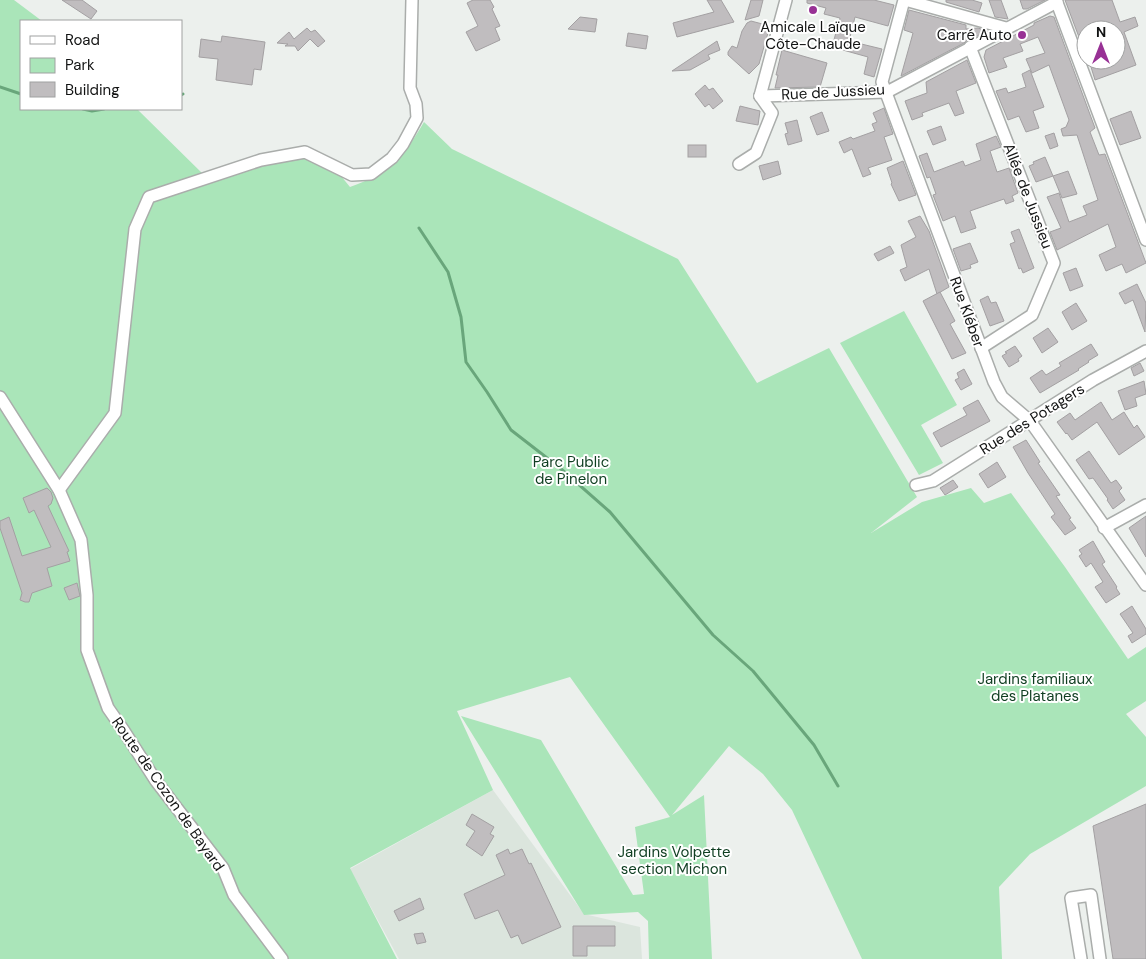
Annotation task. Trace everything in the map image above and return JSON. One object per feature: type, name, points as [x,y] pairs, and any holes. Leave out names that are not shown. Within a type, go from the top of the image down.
[{"type":"street","points":[[59,490],[115,413],[135,229],[149,198],[261,160],[304,152],[352,175],[371,174],[392,158],[403,144],[417,118],[416,104],[410,88],[412,0]]},
{"type":"street","points":[[760,96],[786,0]]},
{"type":"street","points":[[904,0],[1006,28]]},
{"type":"street","name":"Rue Kléber","points":[[904,0],[882,82],[994,382],[1002,397],[1030,421],[1146,585]]},
{"type":"street","points":[[1057,1],[1146,240]]},
{"type":"street","name":"Rue de Jussieu","points":[[760,96],[887,92],[1057,1]]},
{"type":"street","name":"Allée de Jussieu","points":[[970,47],[1054,263],[1032,315],[981,348]]},
{"type":"street","name":"Rue de Jussieu","points":[[739,164],[756,153],[772,113],[760,96]]},
{"type":"street","name":"Rue des Potagers","points":[[916,485],[933,481],[1093,380],[1146,351]]},
{"type":"street","name":"Route de Cozon de Bayard","points":[[0,398],[59,490],[81,540],[87,595],[87,650],[108,708],[156,781],[223,868],[234,895],[282,959]]},
{"type":"street","points":[[1104,528],[1146,504]]},
{"type":"street","points":[[1081,959],[1071,898],[1091,895],[1100,959]]},
{"type":"shaded area","points":[[493,790],[584,914],[640,927],[642,959],[399,959],[350,869]]},
{"type":"green space","points":[[0,0],[14,0],[41,20],[20,20],[20,110],[138,110],[205,176],[303,156],[341,176],[350,187],[376,176],[394,163],[409,146],[424,122],[452,149],[678,259],[757,383],[829,348],[917,497],[871,533],[922,502],[971,488],[984,503],[1011,493],[1065,567],[1128,659],[1146,647],[1146,701],[1126,714],[1146,737],[1146,786],[1030,854],[999,887],[1002,959],[862,959],[792,810],[763,774],[729,746],[672,815],[704,795],[712,959],[649,959],[648,921],[638,912],[584,915],[461,716],[541,740],[633,895],[644,894],[635,827],[670,817],[570,677],[457,711],[493,790],[350,868],[397,959],[0,959]]},
{"type":"green space","points":[[904,311],[957,405],[921,425],[943,463],[919,475],[840,343]]},
{"type":"building","points":[[62,0],[82,0],[97,11],[91,19]]},
{"type":"building","points":[[473,0],[490,0],[500,26],[495,28],[500,40],[476,51],[466,32],[478,26],[467,3]]},
{"type":"building","points":[[707,0],[721,0],[734,22],[677,37],[673,23],[714,12]]},
{"type":"building","points":[[751,0],[763,0],[759,16],[745,20]]},
{"type":"building","points":[[807,0],[874,0],[894,5],[888,26],[855,17],[849,41],[882,49],[874,77],[864,74],[868,57],[832,47],[840,18],[824,14],[826,8],[807,3]]},
{"type":"building","points":[[946,0],[972,0],[982,3],[979,12],[946,2]]},
{"type":"building","points":[[989,0],[1001,0],[1008,19],[995,17]]},
{"type":"building","points":[[1020,0],[1045,0],[1027,9],[1023,9]]},
{"type":"building","points":[[1065,0],[1112,0],[1119,20],[1076,20],[1076,29]]},
{"type":"building","points":[[909,10],[966,25],[966,29],[978,28],[987,31],[977,36],[967,37],[964,43],[901,76],[913,33],[904,30]]},
{"type":"building","points":[[1050,16],[1054,17],[1095,128],[1090,132],[1099,155],[1105,154],[1146,263],[1126,273],[1122,264],[1106,271],[1099,255],[1116,247],[1108,224],[1057,250],[1050,232],[1061,228],[1047,197],[1059,193],[1069,222],[1087,215],[1083,206],[1098,200],[1077,135],[1063,136],[1061,129],[1066,127],[1069,120],[1049,65],[1032,73],[1026,59],[1045,53],[1038,37],[1020,44],[1023,51],[1003,58],[1007,67],[989,73],[984,57],[986,50]]},
{"type":"building","points":[[580,17],[597,19],[595,32],[568,29]]},
{"type":"building","points":[[1135,17],[1138,26],[1126,31],[1126,20]]},
{"type":"building","points":[[751,21],[770,26],[759,64],[749,74],[728,55],[728,52],[732,46],[737,48],[742,31],[747,23]]},
{"type":"building","points":[[307,28],[311,32],[315,30],[325,41],[318,47],[310,39],[298,51],[295,46],[285,46],[288,44],[277,43],[289,32],[294,39]]},
{"type":"building","points":[[628,33],[648,36],[646,49],[626,46]]},
{"type":"building","points":[[222,36],[265,42],[261,70],[254,69],[252,85],[216,80],[218,59],[199,57],[201,39],[221,42]]},
{"type":"building","points":[[1126,38],[1136,65],[1126,69]]},
{"type":"building","points":[[717,41],[720,50],[708,55],[710,59],[690,70],[672,71]]},
{"type":"building","points":[[782,50],[827,63],[820,87],[775,88]]},
{"type":"building","points":[[967,60],[976,83],[956,91],[964,113],[955,116],[949,103],[922,113],[923,116],[912,120],[905,101],[927,93],[926,82]]},
{"type":"building","points":[[1030,70],[1044,107],[1033,111],[1039,128],[1026,132],[1019,116],[1008,120],[996,91],[1006,88],[1008,93],[1026,87],[1022,74]]},
{"type":"building","points":[[1092,70],[1122,70],[1095,80]]},
{"type":"building","points":[[705,85],[709,90],[713,88],[723,101],[713,109],[709,104],[705,107],[695,94]]},
{"type":"building","points":[[740,106],[760,111],[758,125],[736,121]]},
{"type":"building","points":[[884,108],[893,134],[884,137],[892,160],[868,168],[871,174],[863,177],[852,149],[844,153],[839,142],[875,131],[872,124],[877,122],[873,113]]},
{"type":"building","points":[[1131,111],[1141,138],[1120,145],[1110,119]]},
{"type":"building","points":[[822,112],[829,131],[817,135],[810,117]]},
{"type":"building","points":[[797,120],[802,141],[788,145],[785,134],[788,133],[785,123]]},
{"type":"building","points":[[941,126],[946,140],[933,145],[927,131]]},
{"type":"building","points":[[1054,133],[1058,146],[1050,149],[1045,136]]},
{"type":"building","points":[[996,136],[1001,147],[990,151],[997,172],[1009,168],[1018,193],[1012,196],[1014,201],[1006,204],[1004,199],[970,211],[976,228],[961,233],[955,216],[943,221],[933,195],[936,194],[930,177],[927,178],[919,156],[927,153],[934,172],[963,161],[965,166],[981,160],[976,144]]},
{"type":"building","points":[[688,145],[706,145],[706,157],[688,157]]},
{"type":"building","points":[[1045,157],[1053,176],[1036,182],[1029,166],[1034,164],[1033,162]]},
{"type":"building","points":[[778,161],[781,174],[763,180],[759,166]]},
{"type":"building","points":[[903,161],[916,195],[899,201],[891,184],[887,168]]},
{"type":"building","points":[[1068,171],[1077,194],[1062,198],[1053,176]]},
{"type":"building","points":[[920,216],[929,231],[949,287],[937,294],[929,269],[905,281],[900,270],[907,267],[901,245],[916,237],[908,221]]},
{"type":"building","points":[[1019,229],[1034,268],[1023,273],[1021,268],[1019,269],[1010,244],[1015,242],[1011,232]]},
{"type":"building","points":[[970,243],[978,262],[970,265],[971,268],[961,271],[953,249]]},
{"type":"building","points":[[890,246],[894,253],[878,261],[874,254]]},
{"type":"building","points":[[1076,268],[1083,286],[1070,291],[1063,273]]},
{"type":"building","points":[[1137,284],[1146,303],[1145,332],[1133,300],[1125,304],[1119,293]]},
{"type":"building","points":[[940,292],[955,321],[950,324],[966,353],[952,359],[923,301]]},
{"type":"building","points":[[988,296],[991,303],[996,302],[1004,321],[990,326],[980,300]]},
{"type":"building","points":[[1076,303],[1087,321],[1072,330],[1062,312]]},
{"type":"building","points":[[1048,328],[1058,342],[1042,353],[1033,338]]},
{"type":"building","points":[[1091,344],[1098,355],[1079,370],[1040,393],[1030,378],[1042,370],[1046,375],[1061,366],[1059,363]]},
{"type":"building","points":[[1015,346],[1022,356],[1018,359],[1019,361],[1009,367],[1002,356]]},
{"type":"building","points":[[1140,363],[1144,371],[1134,376],[1131,368]]},
{"type":"building","points":[[964,369],[972,384],[961,390],[955,380],[959,378],[957,373]]},
{"type":"building","points":[[1144,381],[1146,394],[1135,398],[1137,406],[1125,410],[1118,391]]},
{"type":"building","points":[[978,400],[990,421],[941,447],[933,433],[967,415],[963,408]]},
{"type":"building","points":[[1101,402],[1112,420],[1124,412],[1134,428],[1137,425],[1145,437],[1119,455],[1097,422],[1072,440],[1057,422],[1070,413],[1075,420]]},
{"type":"building","points":[[1026,440],[1040,462],[1038,463],[1060,495],[1056,496],[1076,528],[1065,535],[1051,517],[1055,514],[1013,447]]},
{"type":"building","points":[[1089,451],[1111,483],[1116,480],[1122,488],[1119,491],[1125,500],[1113,509],[1093,478],[1089,479],[1076,460]]},
{"type":"building","points":[[997,462],[1006,477],[988,488],[979,474]]},
{"type":"building","points":[[953,480],[958,487],[945,495],[940,488]]},
{"type":"building","points":[[47,488],[53,498],[48,506],[69,551],[67,552],[70,561],[47,568],[52,586],[32,593],[29,602],[25,602],[20,600],[22,593],[0,528],[0,521],[9,517],[22,556],[51,547],[34,510],[29,513],[23,498]]},
{"type":"building","points":[[1146,516],[1146,557],[1129,528]]},
{"type":"building","points":[[1093,541],[1105,562],[1102,564],[1120,594],[1106,603],[1095,587],[1103,582],[1091,563],[1086,567],[1079,556],[1082,554],[1079,550]]},
{"type":"building","points":[[77,583],[80,596],[69,600],[64,588]]},
{"type":"building","points":[[1132,606],[1146,629],[1146,634],[1132,643],[1128,636],[1133,633],[1120,614]]},
{"type":"building","points":[[1146,804],[1146,959],[1113,959],[1093,826]]},
{"type":"building","points":[[472,814],[494,827],[490,834],[494,836],[482,856],[466,845],[475,831],[466,825]]},
{"type":"building","points":[[508,849],[510,854],[522,849],[529,864],[531,863],[561,927],[522,944],[518,935],[511,938],[498,910],[475,919],[464,894],[505,875],[496,855]]},
{"type":"building","points":[[420,898],[424,909],[399,921],[394,911]]},
{"type":"building","points":[[573,926],[615,926],[615,946],[587,946],[587,956],[573,956]]},
{"type":"building","points":[[423,933],[426,942],[417,944],[414,934]]},
{"type":"waterway","points":[[0,87],[20,94]]},
{"type":"waterway","points":[[88,110],[98,110]]},
{"type":"waterway","points":[[419,228],[448,272],[461,317],[466,362],[511,430],[560,468],[610,512],[713,635],[753,671],[814,745],[838,786]]},
{"type":"place","name":"Amicale Laïque Côte-Chaude","points":[[813,10]]},
{"type":"place","name":"Carré Auto","points":[[1022,35]]},
{"type":"park label","name":"Parc Public de Pinelon","points":[[571,470]]},
{"type":"park label","name":"Jardins familiaux des Platanes","points":[[1035,688]]},
{"type":"park label","name":"Jardins Volpette section Michon","points":[[674,860]]}]
